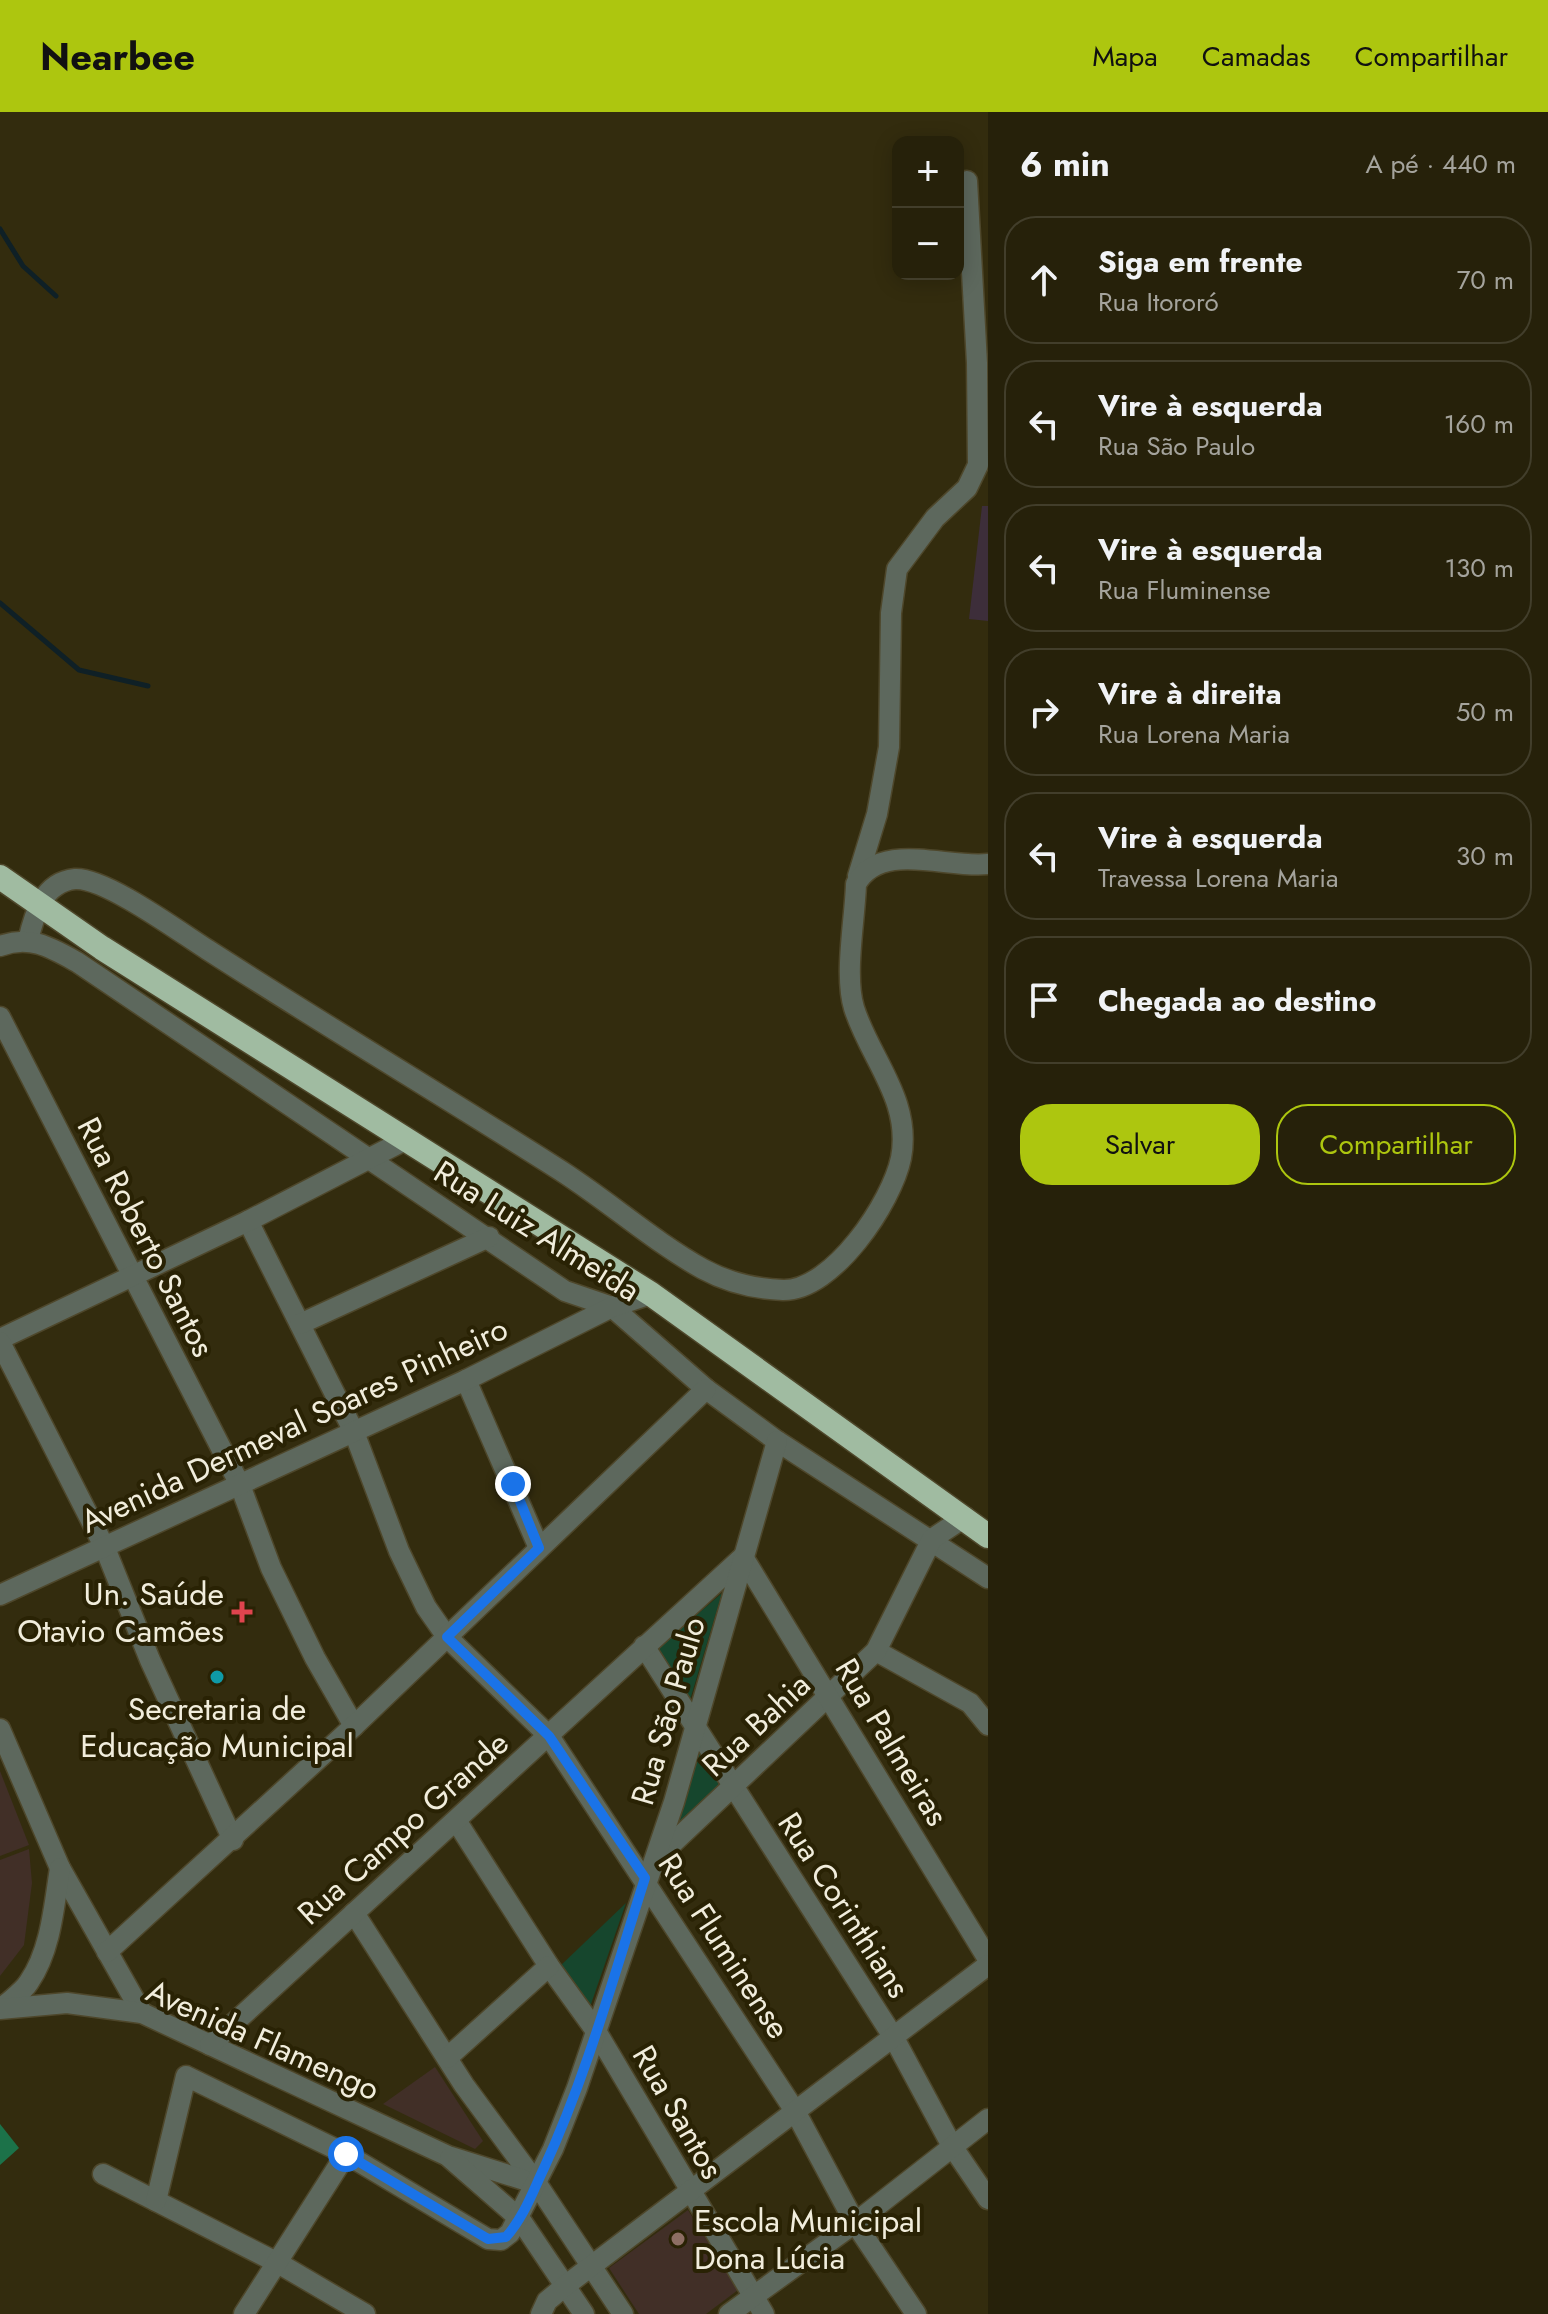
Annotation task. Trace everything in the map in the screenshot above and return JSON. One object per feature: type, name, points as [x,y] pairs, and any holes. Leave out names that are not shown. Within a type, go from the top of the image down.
[{"type":"highway","points":[[0,877],[651,1294],[988,1536]]},
{"type":"street","points":[[0,946],[28,941],[38,904],[59,884],[75,879],[110,890],[557,1168],[704,1269],[744,1284],[784,1290],[810,1285],[851,1247],[889,1191],[901,1156],[902,1127],[894,1094],[853,1001],[856,884],[877,814],[889,747],[891,613],[897,569],[935,518],[967,488],[978,465],[977,363],[967,181]]},
{"type":"street","points":[[856,884],[865,869],[878,863],[909,860],[988,864]]},
{"type":"street","name":"Rua Luiz Almeida","points":[[28,941],[52,948],[77,962],[565,1291],[612,1307],[706,1389],[777,1441],[988,1578]]},
{"type":"street","name":"Rua Roberto Santos","points":[[0,1017],[240,1485],[271,1568],[295,1619],[354,1726]]},
{"type":"street","points":[[233,1840],[150,1660],[105,1548],[0,1341],[131,1274],[248,1221],[407,1139]]},
{"type":"street","name":"Rua Fluminense","points":[[248,1221],[354,1432],[408,1571],[447,1637],[549,1736],[650,1869],[795,2111],[855,2223],[916,2314]]},
{"type":"street","points":[[300,1324],[489,1237]]},
{"type":"street","name":"Avenida Dermeval Soares Pinheiro","points":[[0,1595],[466,1380],[612,1307],[651,1294]]},
{"type":"street","points":[[466,1380],[539,1548]]},
{"type":"street","points":[[107,1952],[233,1840],[706,1389]]},
{"type":"street","name":"Rua São Paulo","points":[[520,2219],[537,2184],[596,2031],[650,1869],[695,1730],[777,1441]]},
{"type":"street","points":[[932,1539],[965,1517]]},
{"type":"street","name":"Rua Bahia","points":[[650,1869],[876,1651],[932,1539]]},
{"type":"street","name":"Rua Campo Grande","points":[[210,2045],[743,1557]]},
{"type":"street","name":"Rua Palmeiras","points":[[743,1557],[830,1696],[988,1962]]},
{"type":"street","name":"Rua Corinthians","points":[[644,1646],[894,2038],[952,2146],[988,2199]]},
{"type":"street","points":[[876,1651],[970,1703],[988,1725]]},
{"type":"street","points":[[0,1729],[60,1868],[142,2013]]},
{"type":"street","name":"Rua Santos","points":[[457,1822],[549,1966],[596,2031],[758,2305]]},
{"type":"street","points":[[1,2008],[28,1984],[39,1961],[53,1916],[60,1868]]},
{"type":"street","points":[[354,1913],[447,2058],[537,2184],[623,2314]]},
{"type":"street","points":[[541,2314],[547,2301],[565,2286],[894,2038],[988,1962]]},
{"type":"street","points":[[447,2058],[549,1966]]},
{"type":"street","name":"Avenida Flamengo","points":[[1,2008],[67,2003],[142,2013],[448,2156],[537,2184]]},
{"type":"street","points":[[156,2201],[186,2076],[346,2154],[488,2239],[506,2237],[520,2219]]},
{"type":"street","points":[[729,2314],[758,2305],[855,2223],[988,2119]]},
{"type":"street","points":[[244,2314],[346,2154]]},
{"type":"street","name":"Avenida Flamengo","points":[[448,2156],[520,2219],[584,2314]]},
{"type":"street","points":[[103,2174],[278,2263],[365,2314]]},
{"type":"shaded area","points":[[982,506],[988,506],[988,621],[969,619]]},
{"type":"shaded area","points":[[0,1771],[29,1845],[0,1856]]},
{"type":"shaded area","points":[[29,1849],[32,1883],[24,1945],[0,1976],[0,1860]]},
{"type":"shaded area","points":[[435,2067],[483,2141],[475,2149],[383,2104]]},
{"type":"shaded area","name":"Escola Municipal Dona Lúcia","points":[[688,2210],[738,2290],[706,2314],[639,2314],[609,2268]]},
{"type":"green space","points":[[722,1593],[690,1700],[655,1651]]},
{"type":"green space","points":[[698,1748],[727,1788],[667,1841]]},
{"type":"green space","points":[[626,1903],[590,2007],[558,1968]]},
{"type":"green space","points":[[0,2124],[19,2148],[0,2165]]},
{"type":"waterway","points":[[0,229],[23,266],[56,296]]},
{"type":"waterway","points":[[0,603],[79,670],[148,686]]},
{"type":"place","name":"Un. Saúde Otavio Camões","points":[[242,1612]]},
{"type":"place","name":"Secretaria de Educação Municipal","points":[[217,1677]]},
{"type":"place","name":"Escola Municipal Dona Lúcia","points":[[678,2239]]},
{"type":"route","points":[[346,2154],[488,2239],[501,2240],[506,2237],[520,2219],[577,2088],[645,1878],[549,1736],[447,1637],[539,1548],[513,1484]]}]
